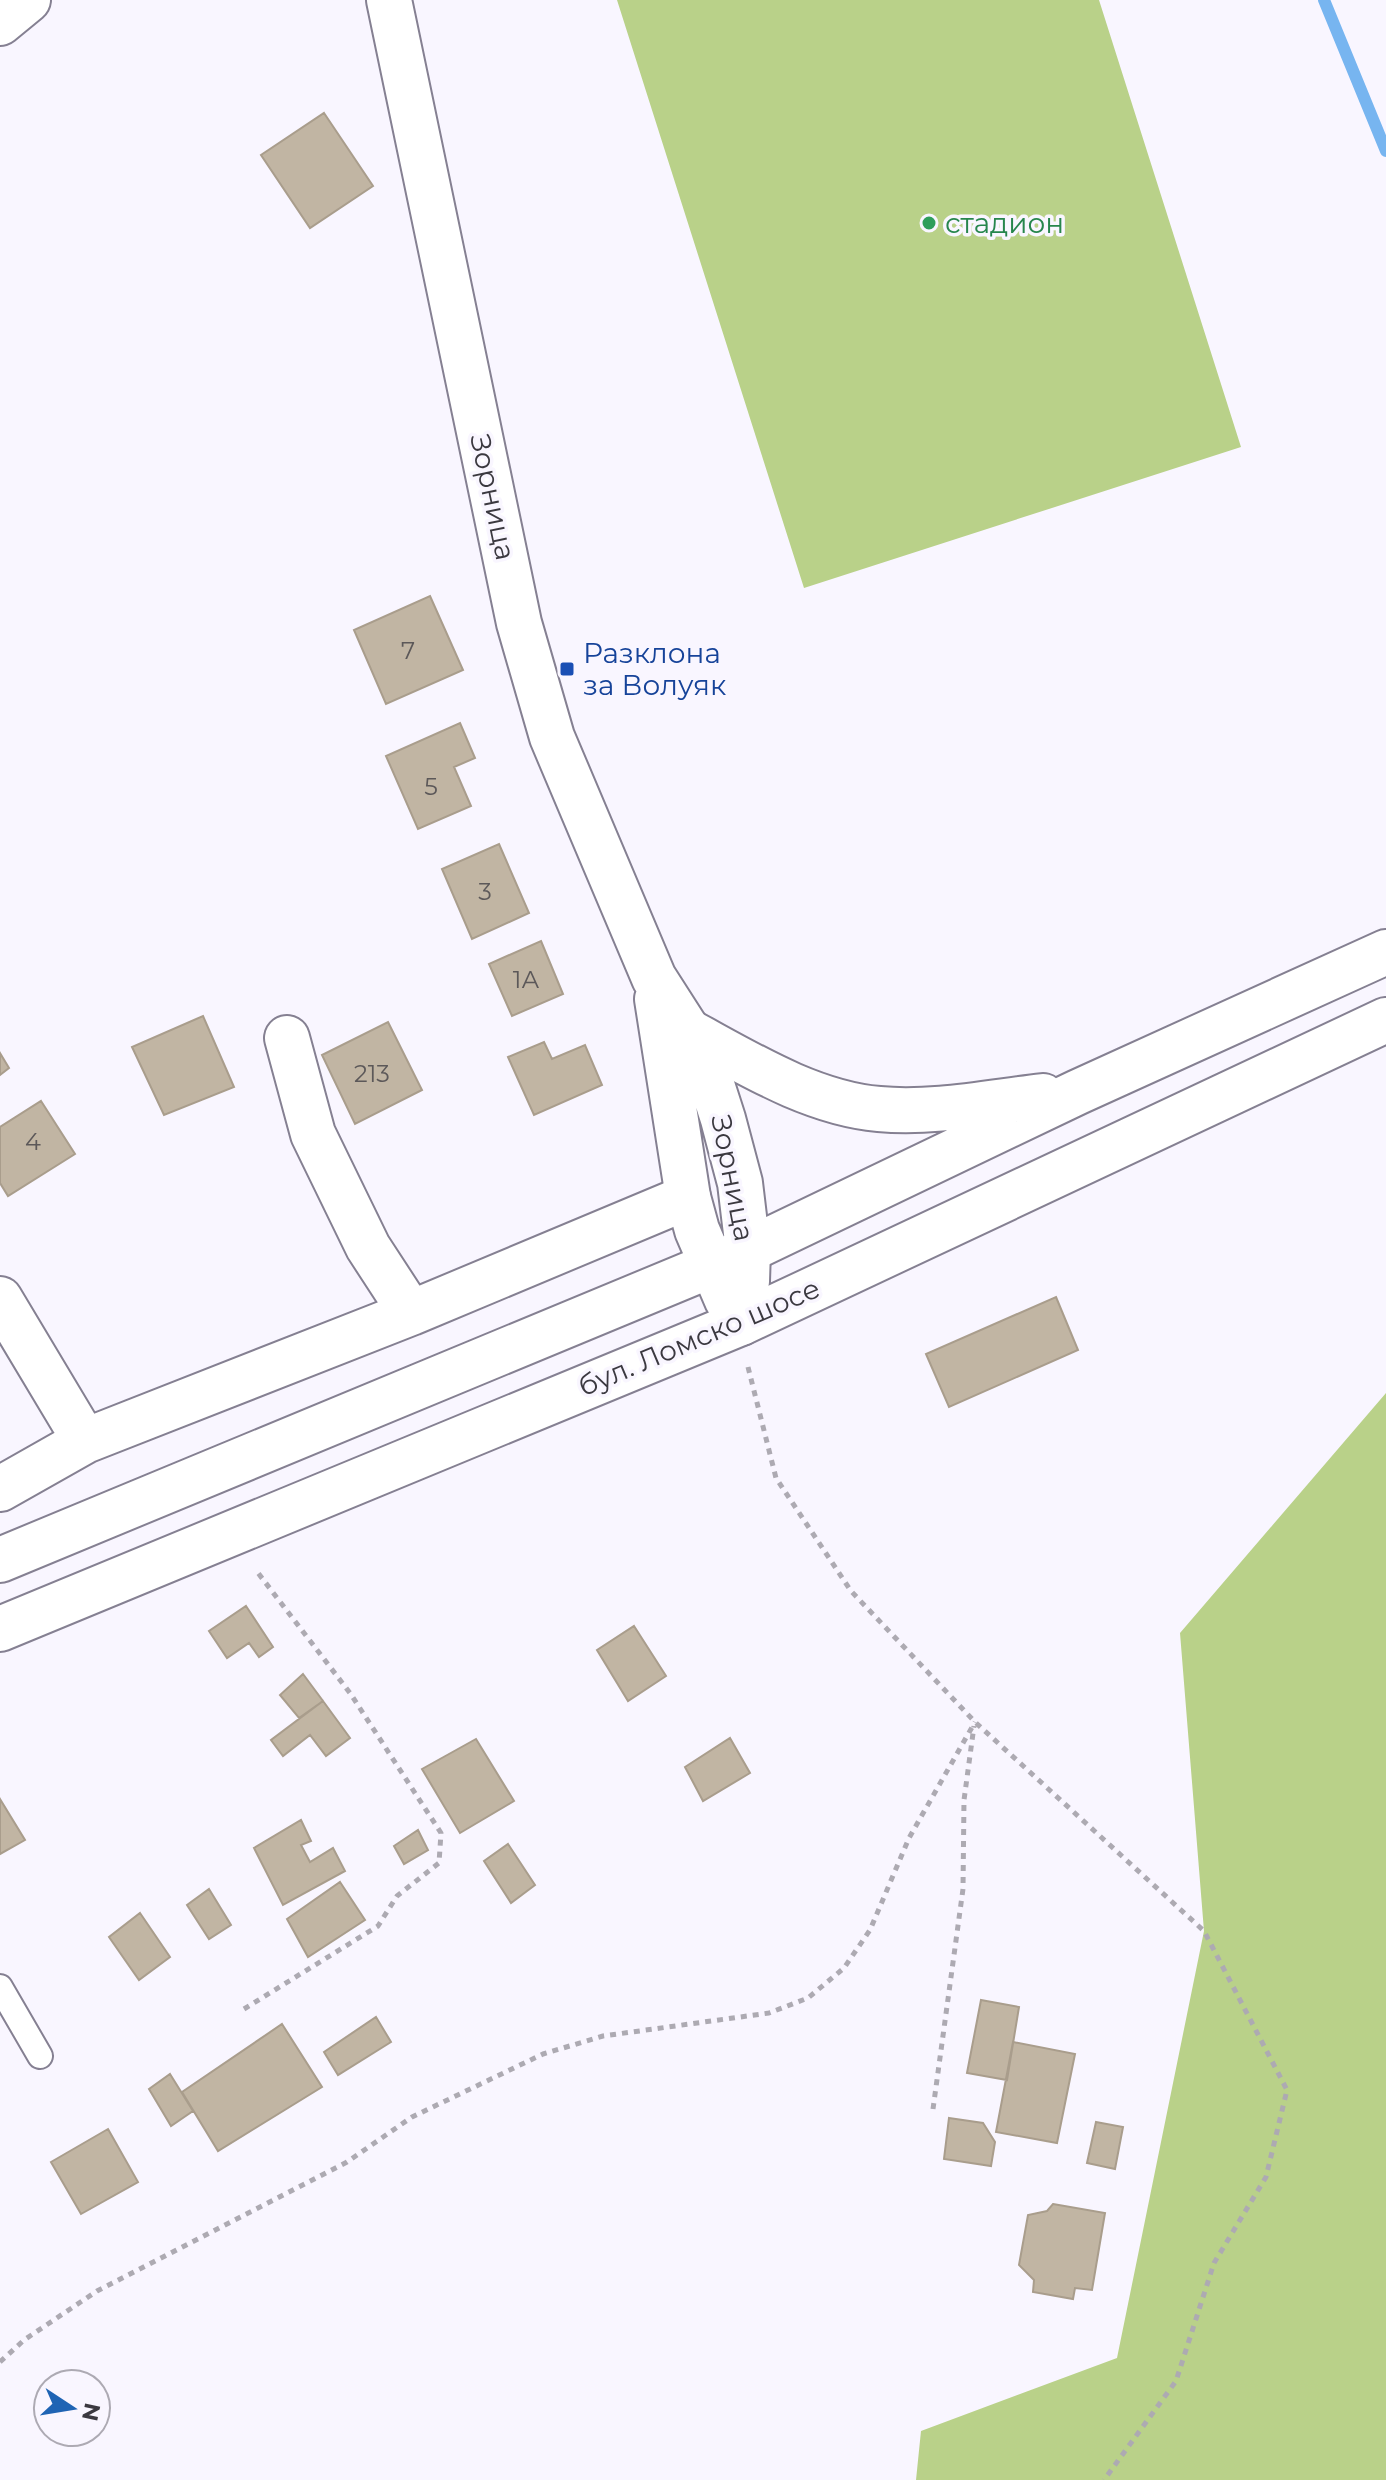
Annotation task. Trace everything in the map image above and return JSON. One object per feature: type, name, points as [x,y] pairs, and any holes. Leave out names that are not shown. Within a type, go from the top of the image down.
[{"type":"main road","points":[[0,23],[28,0]]},
{"type":"main road","name":"Зорница","points":[[389,0],[519,623],[552,737],[654,978],[688,1031],[707,1069],[723,1119],[740,1183],[721,1291],[741,1323]]},
{"type":"main road","points":[[0,1560],[729,1257],[1078,1092],[1386,952]]},
{"type":"main road","name":"Зорница","points":[[654,978],[688,1197],[697,1230],[729,1257]]},
{"type":"main road","name":"бул. Ломско шосе","points":[[0,1629],[741,1323],[1386,1020]]},
{"type":"main road","points":[[688,1031],[780,1080],[835,1099],[878,1109],[922,1109],[1078,1092]]},
{"type":"main road","points":[[287,1038],[313,1134],[368,1247],[411,1313]]},
{"type":"main road","points":[[0,1489],[85,1441],[411,1313],[688,1197]]},
{"type":"main road","points":[[0,1299],[85,1441]]},
{"type":"lane","points":[[0,1987],[40,2056]]},
{"type":"path","points":[[750,1381],[776,1478],[851,1591],[975,1722],[1204,1931],[1287,2090],[1266,2177],[1214,2263],[1176,2381],[1104,2480]]},
{"type":"path","points":[[228,1533],[350,1693],[441,1833],[439,1863],[397,1896],[378,1926],[244,2009]]},
{"type":"path","points":[[933,2109],[963,1889],[964,1800],[975,1722]]},
{"type":"path","points":[[0,2362],[24,2340],[97,2291],[347,2162],[412,2117],[543,2054],[603,2036],[769,2013],[808,1998],[844,1968],[870,1930],[909,1838],[975,1722]]},
{"type":"green space","name":"стадион","points":[[617,0],[1099,0],[1241,447],[804,588]]},
{"type":"green space","points":[[1386,1393],[1386,2480],[916,2480],[921,2431],[1117,2358],[1204,1931],[1180,1633]]},
{"type":"building","points":[[324,113],[373,186],[310,228],[261,155]]},
{"type":"building","points":[[430,596],[463,670],[386,704],[354,630]]},
{"type":"building","points":[[460,723],[475,758],[454,767],[471,806],[418,829],[386,756]]},
{"type":"building","points":[[499,844],[529,913],[472,939],[442,869]]},
{"type":"building","points":[[541,941],[563,994],[512,1016],[489,964]]},
{"type":"building","points":[[203,1016],[234,1087],[164,1115],[132,1047]]},
{"type":"building","points":[[388,1022],[422,1090],[355,1124],[322,1055]]},
{"type":"building","points":[[544,1042],[552,1059],[585,1045],[602,1085],[534,1115],[508,1057]]},
{"type":"building","points":[[0,1053],[9,1068],[0,1075]]},
{"type":"building","points":[[41,1101],[75,1154],[8,1196],[0,1183],[0,1127]]},
{"type":"building","points":[[1056,1297],[1078,1350],[949,1407],[926,1354]]},
{"type":"building","points":[[246,1606],[273,1647],[259,1657],[249,1643],[227,1658],[209,1631]]},
{"type":"building","points":[[634,1626],[666,1676],[628,1701],[597,1650]]},
{"type":"building","points":[[303,1674],[323,1701],[299,1718],[280,1695]]},
{"type":"building","points":[[323,1701],[350,1738],[326,1756],[310,1735],[283,1756],[271,1740]]},
{"type":"building","points":[[730,1738],[750,1773],[703,1801],[685,1767]]},
{"type":"building","points":[[476,1739],[514,1801],[460,1833],[422,1769]]},
{"type":"building","points":[[0,1799],[25,1840],[0,1854]]},
{"type":"building","points":[[301,1820],[311,1841],[301,1845],[310,1862],[333,1848],[345,1871],[283,1905],[254,1848]]},
{"type":"building","points":[[418,1830],[428,1850],[404,1864],[394,1846]]},
{"type":"building","points":[[508,1844],[535,1885],[511,1903],[484,1861]]},
{"type":"building","points":[[340,1882],[365,1920],[308,1957],[287,1919]]},
{"type":"building","points":[[209,1889],[231,1925],[209,1939],[187,1905]]},
{"type":"building","points":[[140,1913],[170,1957],[139,1980],[109,1937]]},
{"type":"building","points":[[981,2000],[1019,2007],[1007,2080],[967,2073]]},
{"type":"building","points":[[376,2017],[391,2042],[338,2075],[324,2052]]},
{"type":"building","points":[[282,2024],[322,2087],[218,2151],[182,2092]]},
{"type":"building","points":[[1013,2042],[1075,2054],[1057,2143],[996,2132]]},
{"type":"building","points":[[170,2074],[193,2111],[171,2126],[149,2089]]},
{"type":"building","points":[[949,2118],[983,2123],[995,2142],[991,2166],[944,2159]]},
{"type":"building","points":[[1096,2122],[1123,2127],[1115,2169],[1087,2163]]},
{"type":"building","points":[[108,2129],[138,2182],[81,2214],[51,2162]]},
{"type":"building","points":[[1053,2204],[1105,2213],[1092,2290],[1075,2288],[1073,2299],[1033,2292],[1034,2280],[1019,2265],[1028,2215],[1047,2211]]},
{"type":"waterway","points":[[1324,0],[1386,151]]},
{"type":"place","name":"стадион","points":[[929,223]]},
{"type":"place","name":"Разклона за Волуяк","points":[[567,669]]}]
